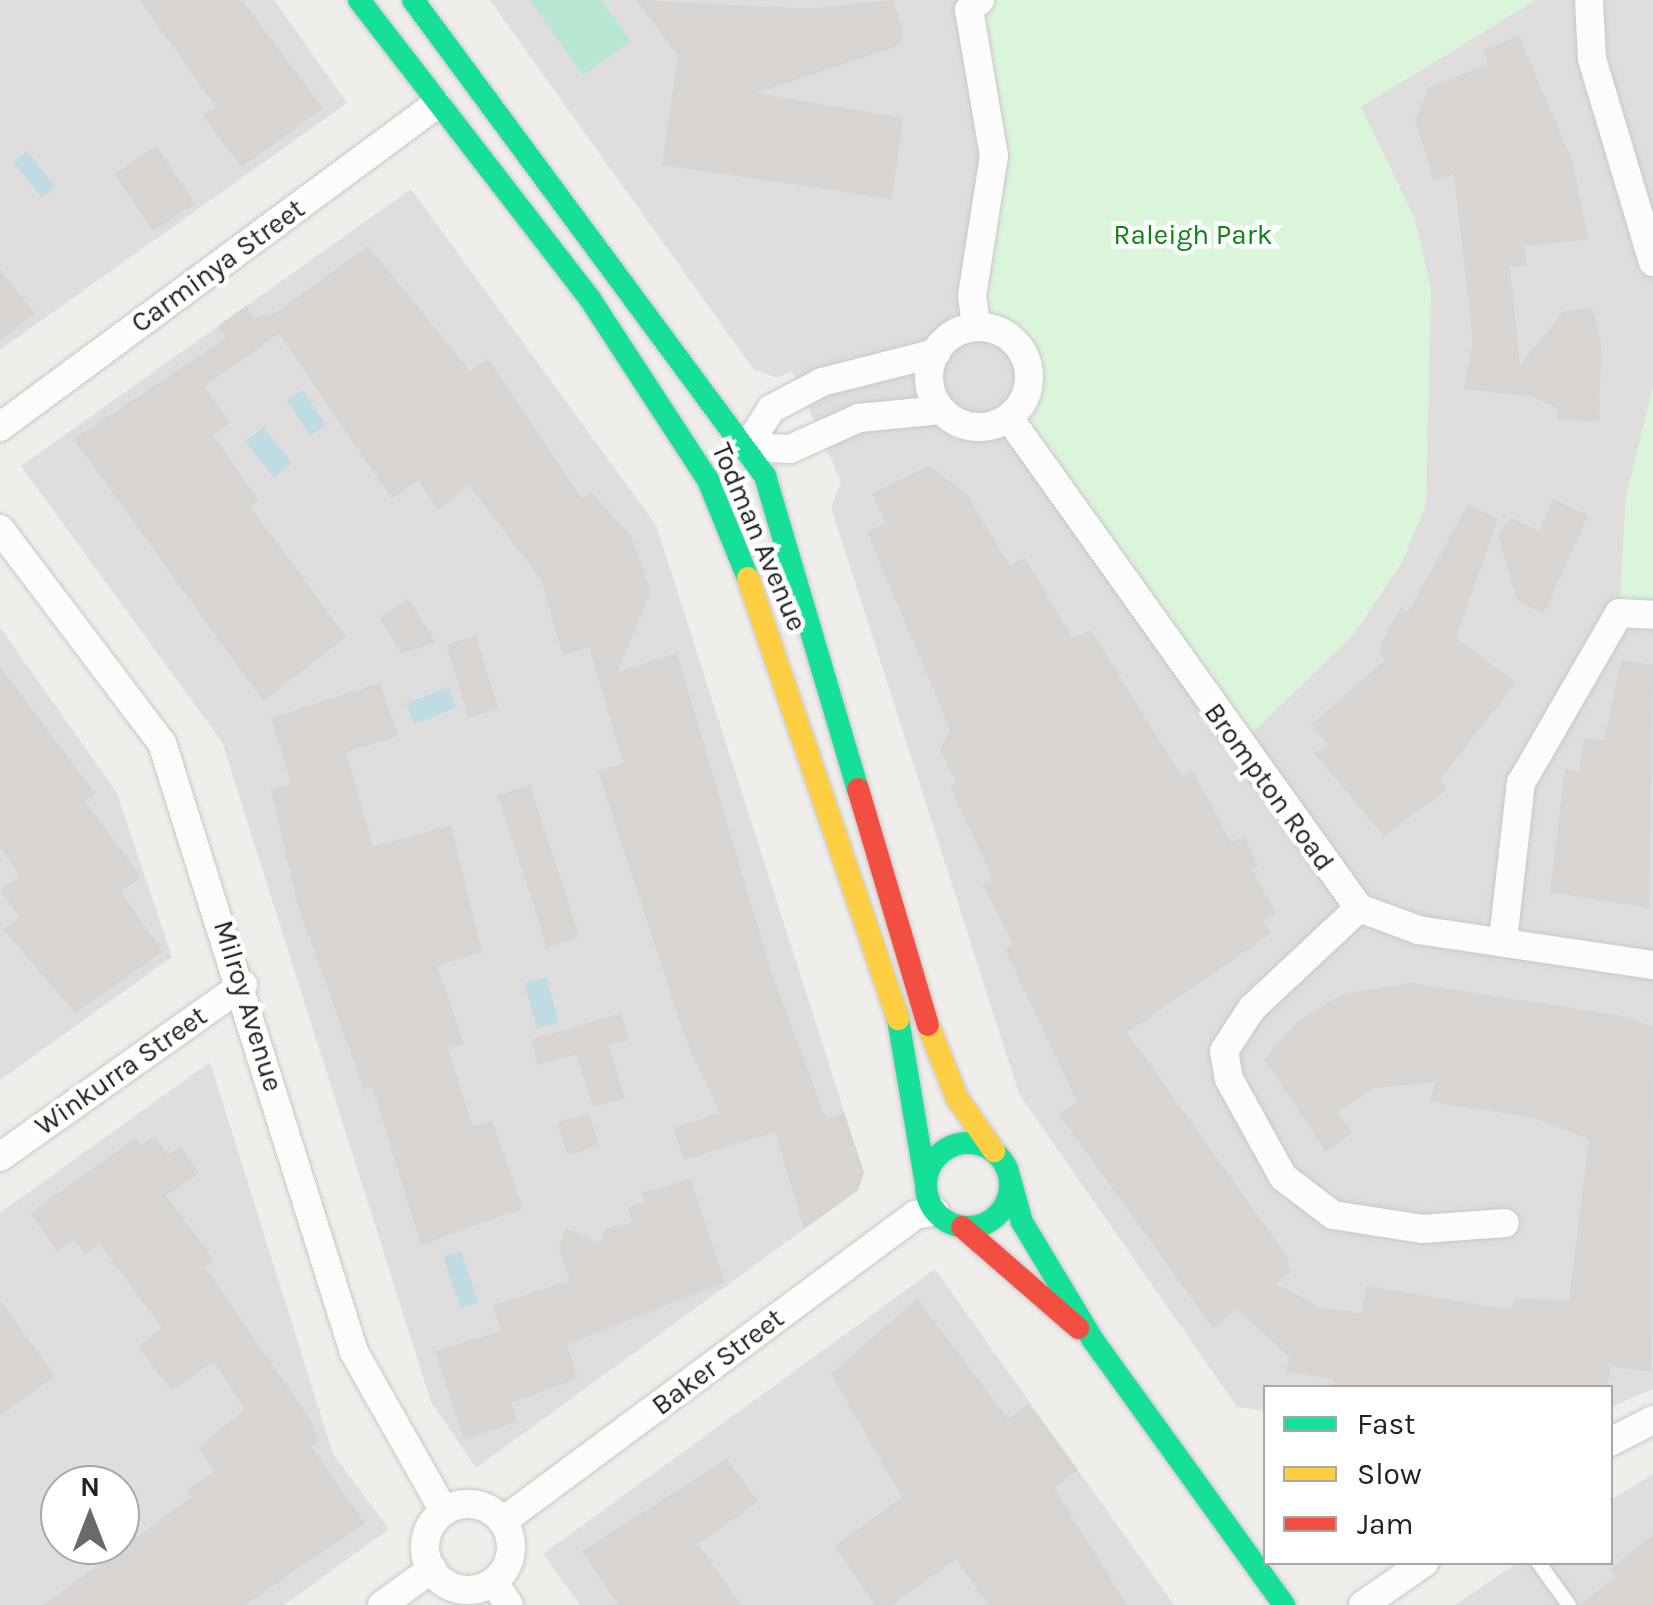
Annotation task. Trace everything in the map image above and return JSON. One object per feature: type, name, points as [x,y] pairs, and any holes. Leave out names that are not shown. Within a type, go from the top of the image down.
[{"type":"main road","name":"Todman Avenue","points":[[359,0],[627,352],[708,480],[759,605],[911,1058],[926,1184]]},
{"type":"main road","name":"Todman Avenue","points":[[413,0],[747,448],[789,537],[926,1020],[957,1098],[994,1151]]},
{"type":"main road","points":[[627,352],[660,374],[703,430],[747,448],[736,484],[759,553],[759,605]]},
{"type":"main road","points":[[1093,1340],[962,1227],[935,1211],[926,1184],[950,1146],[994,1151],[1010,1178],[1022,1222],[1093,1340],[1284,1605]]},
{"type":"main road","points":[[962,1227],[992,1220],[1010,1178]]},
{"type":"street","points":[[1589,0],[1592,59],[1653,262]]},
{"type":"street","points":[[971,3],[994,156],[972,296],[976,327]]},
{"type":"street","name":"Carminya Street","points":[[0,427],[436,104]]},
{"type":"street","points":[[976,327],[1006,334],[1025,355],[1029,386],[1010,418],[973,428],[940,410],[859,418],[790,449],[747,448],[771,410],[822,382],[936,353],[976,327]]},
{"type":"street","points":[[936,353],[930,389],[940,410]]},
{"type":"street","name":"Brompton Road","points":[[1010,418],[1360,908]]},
{"type":"street","name":"Milroy Avenue","points":[[0,528],[162,744],[243,985],[354,1352],[444,1512]]},
{"type":"street","points":[[1503,940],[1522,783],[1619,613],[1653,614]]},
{"type":"street","points":[[1505,1223],[1422,1228],[1333,1216],[1282,1178],[1229,1079],[1224,1052],[1252,1008],[1360,908],[1418,930],[1653,965]]},
{"type":"street","name":"Winkurra Street","points":[[0,1156],[243,985]]},
{"type":"street","name":"Baker Street","points":[[503,1521],[915,1215],[935,1211]]},
{"type":"street","points":[[1613,1440],[1653,1420]]},
{"type":"street","points":[[469,1504],[503,1521],[510,1560],[501,1593],[467,1590],[432,1569],[428,1532],[444,1512],[469,1504]]},
{"type":"street","points":[[1364,1605],[1421,1565]]},
{"type":"street","points":[[382,1605],[432,1569]]},
{"type":"lane","points":[[1540,1565],[1569,1605]]},
{"type":"shaded area","points":[[0,0],[274,0],[347,103],[0,350]]},
{"type":"shaded area","points":[[490,0],[1653,0],[1653,1389],[1613,1406],[1613,1385],[1263,1385],[1263,1411],[1237,1407],[1019,1094],[831,507],[841,482],[792,371],[778,378],[754,370]]},
{"type":"shaded area","points":[[411,189],[656,525],[864,1173],[858,1190],[476,1468],[431,1402],[222,742],[21,466]]},
{"type":"shaded area","points":[[0,627],[117,793],[172,957],[0,1080]]},
{"type":"shaded area","points":[[210,1062],[333,1454],[389,1529],[284,1605],[0,1605],[0,1213]]},
{"type":"shaded area","points":[[935,1269],[1174,1605],[580,1605],[543,1554]]},
{"type":"shaded area","points":[[1653,1474],[1653,1605],[1455,1605],[1514,1565],[1613,1565],[1613,1499]]},
{"type":"green space","points":[[530,0],[601,0],[631,41],[583,75]]},
{"type":"green space","name":"Raleigh Park","points":[[980,0],[1536,0],[1361,107],[1415,219],[1431,289],[1426,504],[1402,562],[1353,635],[1239,746],[1009,418],[1029,386],[1025,355],[1006,334],[976,327],[994,156]]},
{"type":"green space","points":[[1653,386],[1653,615],[1619,613],[1626,496]]},
{"type":"water","points":[[27,151],[55,187],[42,198],[14,161]]},
{"type":"water","points":[[303,390],[326,425],[310,436],[287,400]]},
{"type":"water","points":[[263,427],[292,463],[274,477],[245,441]]},
{"type":"water","points":[[449,687],[457,708],[414,724],[406,703]]},
{"type":"water","points":[[546,977],[559,1022],[537,1029],[524,983]]},
{"type":"water","points":[[461,1251],[479,1302],[461,1308],[443,1257]]},
{"type":"building","points":[[140,0],[242,0],[323,108],[242,167],[203,116],[216,107]]},
{"type":"building","points":[[636,0],[809,9],[893,0],[904,34],[897,46],[756,93],[903,118],[892,199],[662,165],[678,56]]},
{"type":"building","points":[[1519,36],[1573,163],[1588,239],[1524,246],[1527,266],[1510,267],[1520,365],[1564,311],[1592,308],[1601,343],[1599,421],[1557,419],[1557,408],[1530,396],[1464,389],[1473,340],[1454,174],[1434,181],[1415,120],[1429,87],[1488,65],[1483,50]]},
{"type":"building","points":[[156,146],[195,203],[153,231],[115,174]]},
{"type":"building","points":[[368,246],[470,371],[488,359],[582,499],[591,492],[631,536],[651,591],[617,673],[677,653],[770,968],[826,1119],[844,1113],[864,1173],[858,1190],[804,1229],[775,1132],[684,1160],[673,1128],[720,1113],[685,1038],[598,771],[623,763],[589,647],[563,656],[541,580],[469,485],[438,510],[418,480],[392,499],[279,334],[204,386],[230,423],[213,435],[258,500],[250,506],[346,637],[263,701],[74,439],[226,338],[218,326],[246,306],[255,319],[277,312]]},
{"type":"building","points":[[0,269],[35,314],[0,340]]},
{"type":"building","points":[[929,466],[966,493],[1010,566],[1025,558],[1073,639],[1091,630],[1182,777],[1193,771],[1231,843],[1244,836],[1259,865],[1252,869],[1276,914],[1263,920],[1270,934],[1127,1033],[1287,1256],[1290,1273],[1276,1283],[1320,1308],[1361,1313],[1366,1286],[1498,1308],[1512,1309],[1514,1298],[1569,1301],[1589,1139],[1530,1117],[1431,1102],[1434,1082],[1374,1088],[1338,1112],[1352,1133],[1326,1152],[1264,1059],[1298,1021],[1343,994],[1411,983],[1629,1017],[1653,1027],[1651,1372],[1611,1366],[1608,1384],[1604,1385],[1333,1385],[1334,1379],[1286,1372],[1289,1357],[1238,1309],[1213,1328],[1059,1114],[1077,1102],[1005,949],[1013,944],[982,884],[993,879],[950,787],[957,783],[940,750],[950,729],[867,532],[886,523],[872,493]]},
{"type":"building","points":[[1553,499],[1588,515],[1544,613],[1517,601],[1498,535],[1511,518],[1539,531]]},
{"type":"building","points":[[1468,505],[1498,519],[1456,638],[1516,683],[1440,779],[1447,790],[1384,836],[1315,754],[1328,744],[1311,725],[1387,658],[1378,653],[1386,634],[1401,607],[1408,612]]},
{"type":"building","points":[[408,599],[436,642],[401,654],[380,618]]},
{"type":"building","points":[[476,636],[498,709],[469,718],[446,645]]},
{"type":"building","points":[[1621,660],[1653,665],[1649,908],[1550,892],[1565,769],[1579,771],[1584,738],[1604,740]]},
{"type":"building","points":[[0,667],[95,794],[85,801],[141,877],[121,892],[163,952],[75,1013],[3,929],[20,917],[0,890],[20,876],[0,848]]},
{"type":"building","points":[[380,683],[398,736],[346,752],[373,847],[451,825],[482,952],[437,966],[464,1044],[448,1048],[473,1127],[492,1120],[523,1208],[421,1245],[372,1087],[364,1090],[297,903],[271,789],[291,784],[271,718]]},
{"type":"building","points":[[530,785],[579,937],[547,948],[498,796]]},
{"type":"building","points":[[621,1013],[629,1040],[608,1045],[625,1098],[593,1107],[576,1054],[538,1065],[531,1040]]},
{"type":"building","points":[[589,1113],[599,1146],[567,1155],[557,1123]]},
{"type":"building","points":[[154,1137],[168,1155],[180,1146],[199,1173],[166,1196],[214,1260],[205,1267],[311,1421],[318,1441],[311,1447],[365,1523],[245,1605],[43,1605],[98,1565],[140,1565],[140,1535],[192,1497],[187,1490],[215,1471],[198,1448],[245,1409],[214,1361],[172,1391],[138,1346],[162,1328],[100,1244],[85,1254],[74,1239],[57,1251],[30,1213],[136,1138],[142,1145]]},
{"type":"building","points":[[691,1179],[725,1282],[567,1345],[578,1378],[511,1403],[517,1421],[464,1440],[435,1351],[501,1331],[493,1305],[570,1281],[559,1247],[566,1228],[600,1243],[605,1229],[632,1222],[628,1208],[644,1202],[641,1193]]},
{"type":"building","points":[[917,1299],[1008,1419],[1029,1404],[1078,1470],[1054,1488],[1127,1605],[988,1605],[956,1559],[892,1605],[875,1605],[835,1546],[902,1497],[831,1374]]},
{"type":"building","points":[[0,1300],[55,1376],[0,1416]]},
{"type":"building","points":[[727,1459],[758,1502],[698,1544],[741,1605],[618,1605],[582,1551]]},
{"type":"building","points":[[1653,1535],[1653,1605],[1580,1605],[1615,1577],[1610,1569]]},
{"type":"traffic: fast","points":[[359,0],[590,299],[708,480],[748,578]]},
{"type":"traffic: fast","points":[[413,0],[765,476],[858,789]]},
{"type":"traffic: fast","points":[[898,1019],[926,1184]]},
{"type":"traffic: fast","points":[[968,1143],[984,1146],[998,1155],[1007,1169],[1010,1185],[1007,1201],[998,1215],[984,1224],[968,1227],[952,1224],[938,1215],[929,1201],[926,1185],[929,1169],[938,1155],[952,1146],[968,1143]]},
{"type":"traffic: fast","points":[[1010,1179],[1022,1222],[1093,1340],[1284,1605]]},
{"type":"traffic: slow","points":[[748,578],[898,1019]]},
{"type":"traffic: slow","points":[[928,1025],[957,1098],[994,1151]]},
{"type":"traffic: jam","points":[[858,789],[928,1025]]},
{"type":"traffic: jam","points":[[962,1227],[1078,1328]]}]
